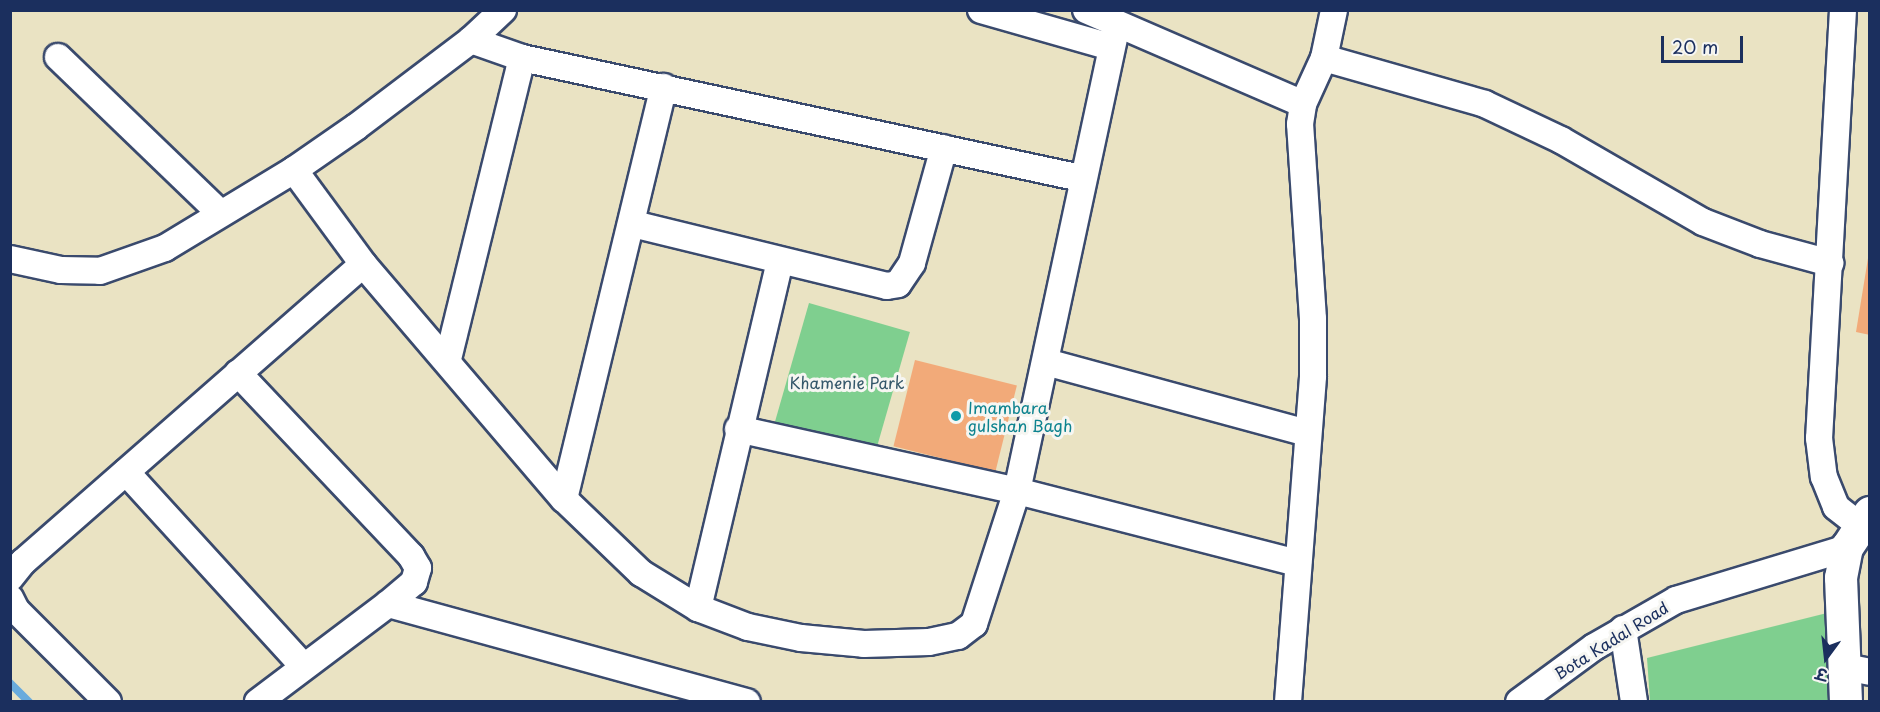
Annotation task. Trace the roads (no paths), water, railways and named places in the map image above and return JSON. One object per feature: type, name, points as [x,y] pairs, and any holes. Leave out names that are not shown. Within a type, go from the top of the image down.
[{"type":"street","points":[[10,259],[61,270],[100,271],[165,248],[294,170],[471,40],[503,10]]},
{"type":"street","points":[[981,10],[1114,36],[1304,104]]},
{"type":"street","points":[[1086,10],[1114,36]]},
{"type":"street","points":[[1288,702],[1313,319],[1299,144],[1304,104],[1324,58],[1334,10]]},
{"type":"street","points":[[1843,10],[1819,438],[1824,477],[1836,507],[1859,529],[1841,578],[1857,670],[1846,702]]},
{"type":"street","points":[[294,170],[363,264],[448,359],[564,499],[641,573],[698,608],[748,627],[801,638],[864,644],[929,642],[958,636],[974,624],[1017,491],[1046,362],[1081,178],[1114,36]]},
{"type":"street","points":[[471,40],[522,58],[1081,178]]},
{"type":"street","points":[[58,57],[220,213]]},
{"type":"street","points":[[448,359],[522,58]]},
{"type":"street","points":[[1324,58],[1485,104],[1561,140],[1703,222],[1760,244],[1830,263]]},
{"type":"street","points":[[564,499],[633,224],[664,87]]},
{"type":"street","points":[[633,224],[780,262],[887,286],[898,284],[912,263],[944,148]]},
{"type":"street","points":[[698,608],[738,429],[780,262]]},
{"type":"street","points":[[10,578],[126,472],[363,264]]},
{"type":"street","points":[[1046,362],[1307,433]]},
{"type":"street","points":[[238,373],[411,556],[418,568],[414,582],[388,604],[302,665],[258,702]]},
{"type":"street","points":[[738,429],[1017,491],[1298,563]]},
{"type":"street","points":[[126,472],[302,665]]},
{"type":"street","name":"Bota Kadal Road","points":[[1519,702],[1623,629],[1676,600],[1859,529]]},
{"type":"street","points":[[10,598],[16,609],[108,702]]},
{"type":"street","points":[[388,604],[693,695],[747,702]]},
{"type":"street","points":[[1623,629],[1634,702]]},
{"type":"waterway","points":[[10,683],[29,702]]},
{"type":"place","name":"Imambara gulshan Bagh","points":[[956,416]]},
{"type":"park label","name":"Khamenie Park","points":[[847,382]]}]
